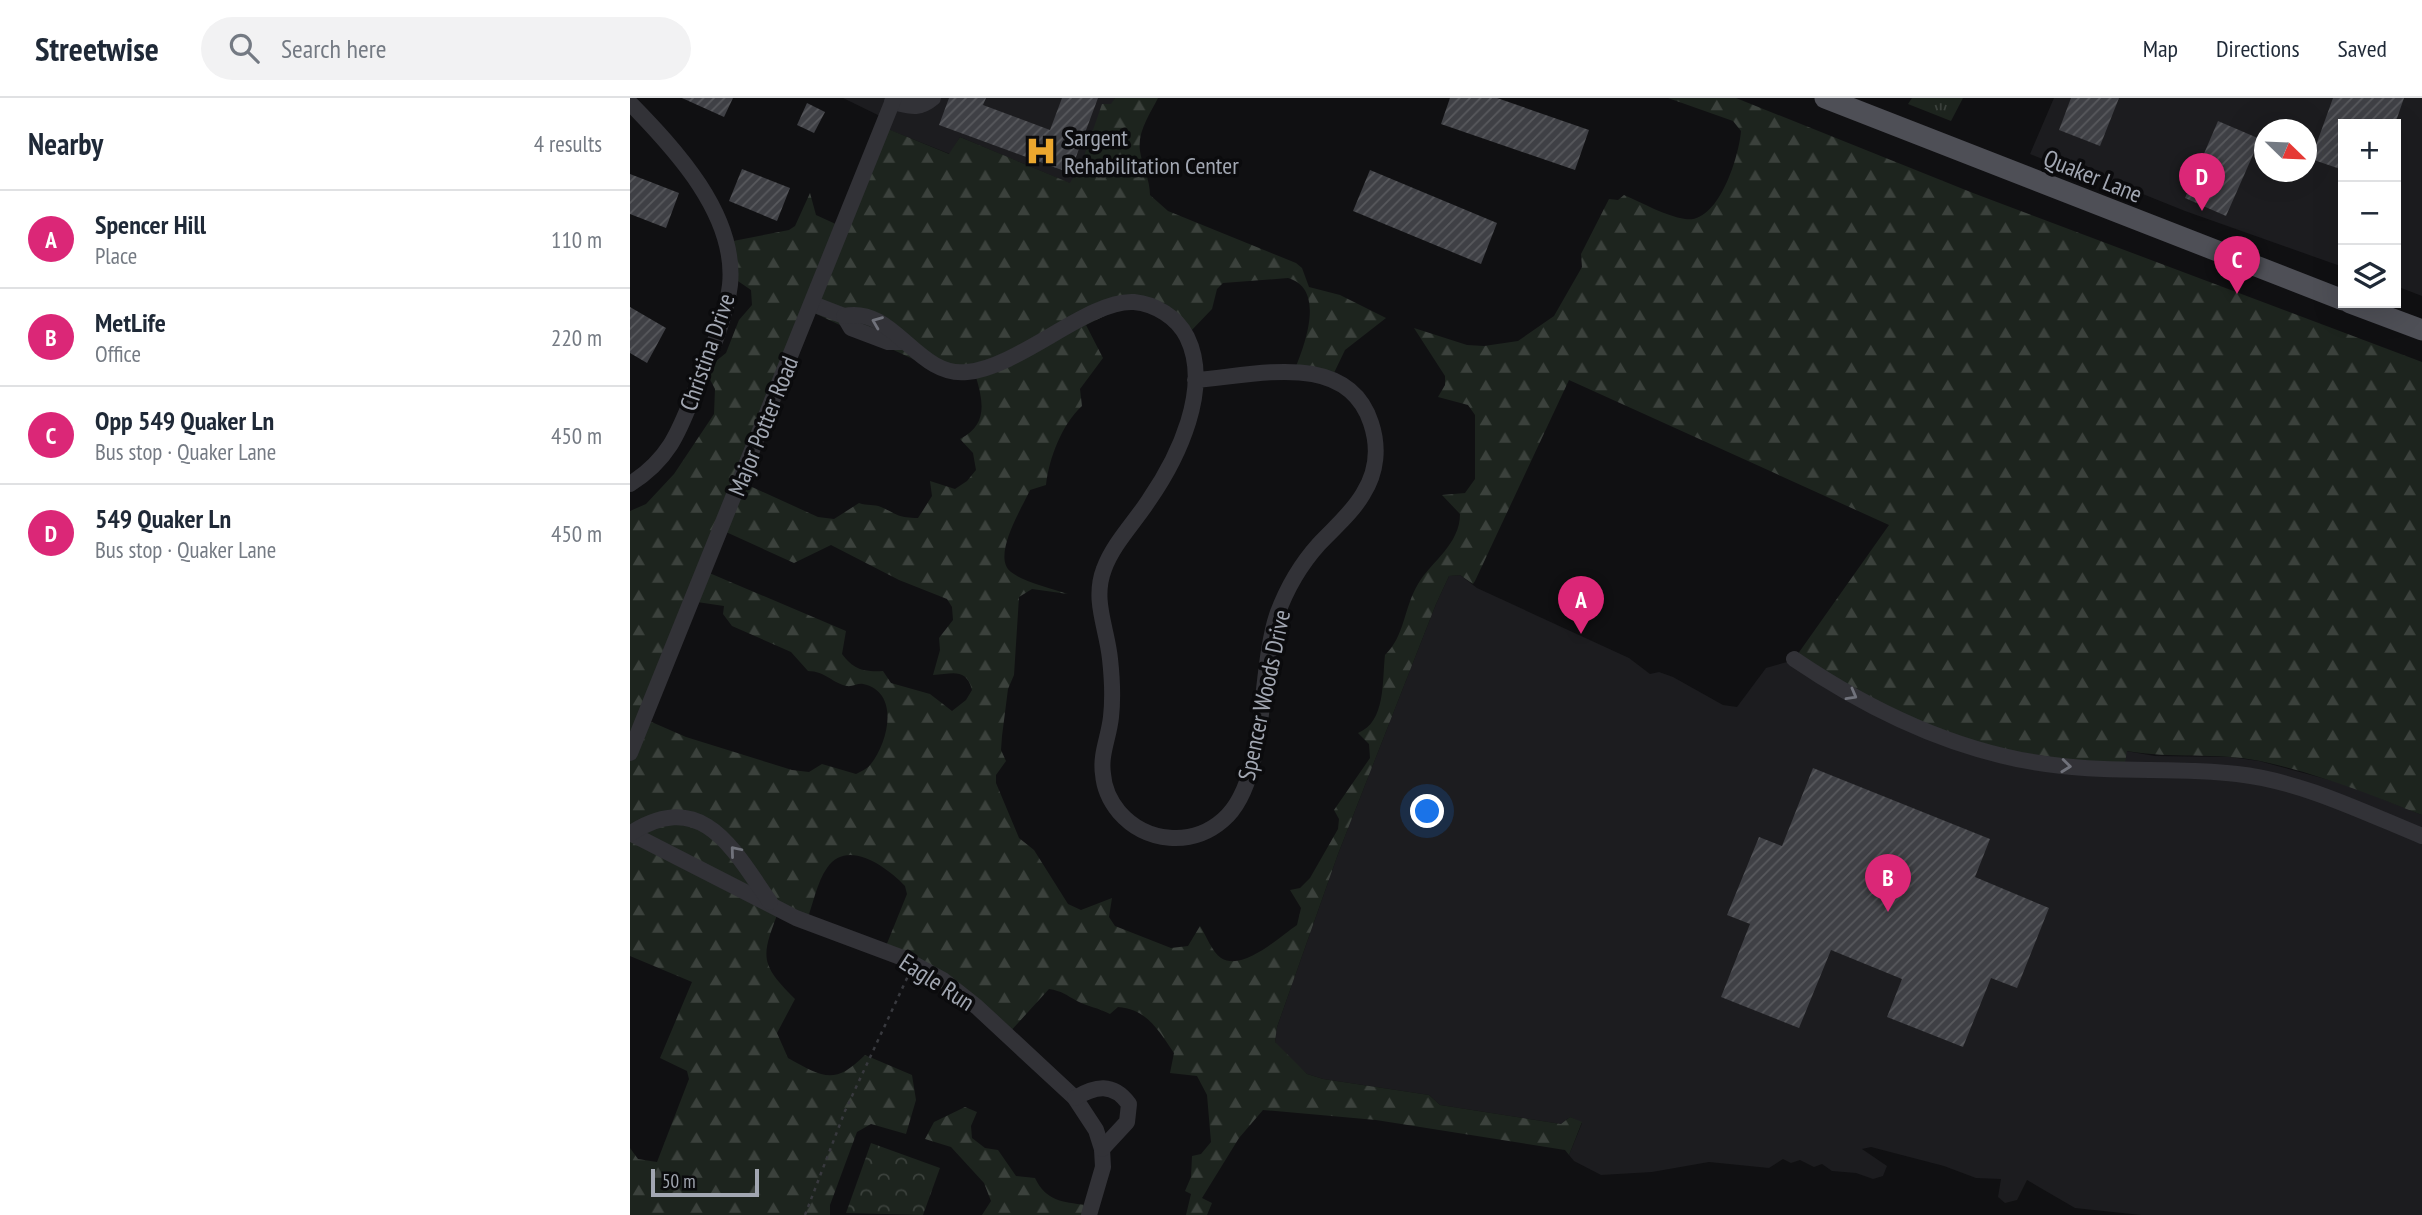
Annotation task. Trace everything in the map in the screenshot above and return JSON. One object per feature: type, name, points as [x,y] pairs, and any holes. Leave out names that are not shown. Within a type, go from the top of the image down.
[{"type":"main road","name":"Quaker Lane","points":[[1826,98],[2338,298]]},
{"type":"main road","points":[[2363,308],[2422,330]]},
{"type":"street","points":[[893,100],[915,108],[924,106],[933,98]]},
{"type":"street","name":"Major Potter Road","points":[[630,753],[893,100]]},
{"type":"street","name":"Christina Drive","points":[[630,103],[687,169],[709,205],[728,248],[730,278],[708,357],[670,450],[652,470],[630,484]]},
{"type":"street","name":"Spencer Woods Drive","points":[[813,304],[844,316],[851,328],[888,342],[904,342],[939,366],[966,373],[1012,358],[1104,308],[1134,302],[1167,314],[1181,327],[1193,351],[1195,380],[1190,411],[1172,459],[1151,498],[1106,564],[1098,600],[1110,658],[1111,716],[1102,759],[1104,784],[1114,806],[1130,823],[1151,834],[1175,838],[1198,835],[1219,824],[1242,797],[1251,773],[1273,629],[1281,604],[1308,558],[1365,492],[1376,455],[1372,425],[1364,406],[1349,388],[1331,377],[1305,372],[1195,380]]},
{"type":"street","points":[[1794,659],[1868,704],[1944,739],[2006,757],[2060,766],[2124,771],[2237,774],[2300,788],[2422,836]]},
{"type":"street","name":"Eagle Run","points":[[631,833],[664,817],[700,822],[722,836],[740,856],[774,907]]},
{"type":"street","name":"Eagle Run","points":[[631,833],[774,907],[914,963],[943,980],[977,1007],[1074,1098],[1091,1122],[1102,1149],[1100,1186],[1089,1215]]},
{"type":"street","points":[[1074,1098],[1091,1089],[1106,1087],[1119,1093],[1129,1104],[1127,1122],[1102,1149]]},
{"type":"path","points":[[805,1215],[845,1111],[914,963]]},
{"type":"shaded area","name":"Sargent Rehabilitation Center","points":[[843,98],[1115,98],[1074,185],[960,137],[950,154],[882,127],[884,118]]},
{"type":"shaded area","points":[[2054,98],[2422,98],[2422,296],[2401,288],[2401,119],[2338,119],[2338,265],[2185,211],[2068,164],[2064,168],[2030,154]]},
{"type":"shaded area","points":[[1460,575],[1477,588],[1629,658],[1650,674],[1659,672],[1673,677],[1723,705],[1737,707],[1766,668],[1787,662],[2126,751],[2155,756],[2230,757],[2259,761],[2348,785],[2422,815],[2422,1215],[2141,1215],[2075,1208],[2027,1180],[2017,1200],[2005,1203],[1998,1197],[2001,1179],[1976,1178],[1944,1166],[1871,1147],[1862,1149],[1887,1166],[1883,1176],[1873,1179],[1856,1173],[1832,1171],[1822,1164],[1814,1167],[1800,1160],[1791,1163],[1783,1159],[1769,1168],[1709,1162],[1652,1172],[1601,1175],[1574,1161],[1569,1155],[1582,1123],[1570,1117],[1561,1124],[1440,1105],[1429,1095],[1323,1079],[1307,1074],[1281,1051],[1275,1042],[1277,1027],[1338,854],[1436,604],[1449,576]]},
{"type":"green space","points":[[1115,98],[1158,98],[1142,130],[1140,151],[1150,195],[1168,211],[1296,263],[1302,268],[1309,287],[1340,295],[1386,318],[1345,350],[1333,375],[1295,369],[1307,332],[1310,305],[1307,293],[1300,284],[1288,278],[1223,283],[1217,289],[1212,309],[1189,333],[1145,306],[1121,308],[1086,325],[1103,358],[1080,389],[1082,406],[1068,422],[1058,442],[1046,485],[1030,490],[1006,544],[1004,555],[1011,572],[1031,582],[1068,594],[1032,589],[1019,597],[1014,675],[1008,689],[1002,736],[1001,750],[1006,761],[996,775],[996,783],[1019,838],[1034,850],[1068,904],[1081,910],[1112,898],[1109,917],[1115,926],[1171,948],[1188,946],[1200,926],[1218,955],[1230,961],[1250,957],[1297,925],[1301,908],[1290,890],[1300,888],[1310,878],[1338,829],[1339,819],[1334,810],[1370,758],[1369,744],[1358,733],[1374,720],[1378,710],[1383,688],[1385,655],[1397,639],[1418,584],[1444,552],[1459,525],[1460,514],[1442,495],[1465,493],[1475,479],[1475,415],[1468,405],[1438,397],[1445,385],[1445,376],[1414,328],[1467,345],[1484,346],[1518,341],[1554,316],[1582,267],[1581,254],[1609,199],[1618,200],[1624,195],[1685,219],[1697,218],[1707,211],[1725,187],[1736,157],[1741,131],[1733,121],[1668,98],[1736,98],[1973,193],[2422,362],[2422,815],[2322,778],[2243,758],[2127,751],[2124,769],[1953,741],[1795,658],[1889,525],[1569,380],[1475,581],[1473,584],[1460,575],[1449,576],[1436,604],[1338,854],[1277,1027],[1275,1042],[1307,1074],[1323,1079],[1429,1095],[1440,1105],[1561,1124],[1570,1117],[1582,1122],[1569,1155],[1565,1150],[1376,1120],[1263,1110],[1239,1138],[1202,1198],[1212,1203],[1207,1215],[1186,1215],[1191,1194],[1185,1191],[1191,1177],[1192,1156],[1201,1154],[1211,1142],[1207,1095],[1197,1076],[1170,1073],[1174,1053],[1151,1022],[1128,1009],[1118,1007],[1110,1014],[1049,989],[1007,1035],[886,946],[907,894],[905,886],[878,864],[845,855],[835,859],[827,868],[807,920],[779,910],[769,939],[767,959],[775,977],[795,999],[777,1033],[788,1058],[820,1074],[836,1075],[865,1055],[912,1075],[916,1100],[906,1134],[871,1124],[857,1132],[830,1205],[830,1215],[630,1215],[630,1148],[638,1159],[657,1162],[689,1079],[687,1071],[660,1058],[692,982],[630,956],[630,511],[646,504],[674,474],[714,414],[715,389],[705,370],[726,353],[739,320],[752,305],[751,290],[732,277],[728,242],[789,230],[795,226],[810,193],[816,215],[840,226],[883,127],[949,154],[960,137],[1070,183],[1082,162],[1102,104],[1111,104]],"holes":[[[812,312],[915,360],[976,377],[981,396],[981,413],[975,427],[960,439],[973,453],[976,470],[967,481],[955,489],[930,481],[932,496],[918,518],[859,503],[834,519],[818,517],[741,482]],[[726,532],[794,563],[831,545],[899,580],[947,599],[952,607],[953,620],[939,638],[940,650],[933,675],[962,675],[972,690],[966,700],[952,711],[930,694],[891,683],[883,671],[865,670],[851,664],[842,654],[846,631],[707,572]],[[697,602],[724,606],[723,614],[732,626],[791,652],[808,671],[819,673],[842,685],[863,684],[875,689],[883,697],[888,720],[882,745],[876,756],[869,766],[856,774],[822,764],[809,772],[792,770],[686,737],[647,720]]]},
{"type":"green space","points":[[1912,98],[1963,98],[1951,121],[1908,104]]},
{"type":"green space","points":[[965,1107],[977,1112],[971,1126],[972,1138],[985,1148],[998,1150],[1016,1176],[1035,1178],[1050,1196],[1086,1205],[1083,1215],[982,1215],[991,1201],[984,1183],[951,1147],[925,1139],[934,1122]]},
{"type":"green space","points":[[871,1143],[940,1168],[923,1215],[846,1213]]},
{"type":"building","points":[[682,98],[733,98],[724,117]]},
{"type":"building","name":"Sargent Rehabilitation Center","points":[[949,98],[986,98],[983,105],[1050,130],[1062,98],[1098,98],[1070,173],[939,125]]},
{"type":"building","points":[[1450,98],[1497,98],[1589,130],[1575,170],[1441,124]]},
{"type":"building","points":[[2071,98],[2119,98],[2100,146],[2059,130]]},
{"type":"building","points":[[2333,98],[2404,98],[2397,119],[2338,119],[2338,168],[2317,161],[2317,142]]},
{"type":"building","points":[[807,103],[825,112],[814,133],[797,125]]},
{"type":"building","points":[[2218,121],[2254,136],[2254,153],[2226,216],[2185,198]]},
{"type":"building","points":[[742,169],[790,188],[777,221],[729,201]]},
{"type":"building","points":[[1370,170],[1497,223],[1481,264],[1353,211]]},
{"type":"building","points":[[630,174],[679,193],[666,228],[630,214]]},
{"type":"building","points":[[630,307],[666,328],[647,363],[630,353]]},
{"type":"building","points":[[1813,768],[1990,839],[1975,877],[2049,908],[2017,988],[1991,978],[1963,1047],[1887,1017],[1902,979],[1831,950],[1799,1028],[1721,997],[1750,924],[1727,915],[1759,837],[1782,846]]},
{"type":"place","name":"Sargent Rehabilitation Center","points":[[1041,151]]},
{"type":"place","name":"549 Quaker Ln","points":[[2202,211]]},
{"type":"place","name":"Opp 549 Quaker Ln","points":[[2237,294]]},
{"type":"place","name":"Spencer Hill","points":[[1581,634]]},
{"type":"place","name":"MetLife","points":[[1888,912]]}]
